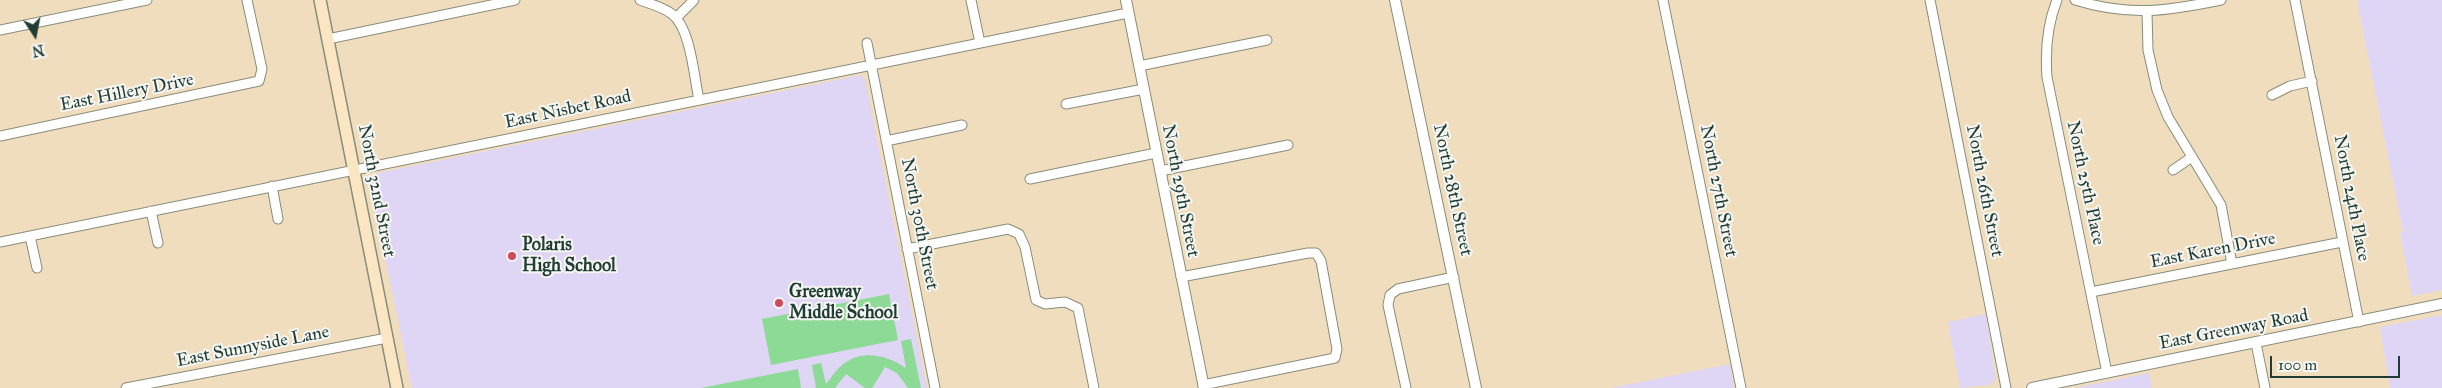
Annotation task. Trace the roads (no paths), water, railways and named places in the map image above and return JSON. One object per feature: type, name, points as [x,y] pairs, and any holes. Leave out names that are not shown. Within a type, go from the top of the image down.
[{"type":"main road","name":"North 32nd Street","points":[[320,0],[397,388]]},
{"type":"street","points":[[0,30],[147,0]]},
{"type":"street","name":"East Hillery Drive","points":[[0,136],[259,82],[262,70],[247,0]]},
{"type":"street","points":[[328,38],[515,0]]},
{"type":"street","points":[[640,0],[669,12],[676,18],[684,30],[699,100]]},
{"type":"street","points":[[676,18],[694,0]]},
{"type":"street","points":[[971,0],[980,43]]},
{"type":"street","name":"North 29th Street","points":[[1126,0],[1203,386]]},
{"type":"street","name":"North 28th Street","points":[[1395,0],[1476,388]]},
{"type":"street","name":"North 27th Street","points":[[1663,0],[1741,388]]},
{"type":"street","name":"North 26th Street","points":[[1930,0],[2006,388]]},
{"type":"street","name":"North 25th Place","points":[[2057,0],[2048,26],[2046,44],[2047,77],[2106,373]]},
{"type":"street","points":[[2075,0],[2110,9],[2147,12],[2177,9],[2221,0]]},
{"type":"street","name":"North 24th Place","points":[[2295,0],[2359,322]]},
{"type":"street","points":[[2147,12],[2148,50],[2157,90],[2168,116],[2220,205],[2232,264]]},
{"type":"street","name":"East Nisbet Road","points":[[0,242],[1128,13]]},
{"type":"street","points":[[1139,66],[1267,40]]},
{"type":"street","points":[[867,43],[871,66]]},
{"type":"street","name":"North 30th Street","points":[[871,66],[935,388]]},
{"type":"street","points":[[2272,95],[2290,86],[2312,81]]},
{"type":"street","points":[[1066,104],[1144,90]]},
{"type":"street","points":[[886,141],[962,125]]},
{"type":"street","points":[[1160,170],[1288,145]]},
{"type":"street","points":[[1030,179],[1156,153]]},
{"type":"street","points":[[2173,170],[2192,157]]},
{"type":"street","points":[[272,186],[278,219]]},
{"type":"street","points":[[151,210],[158,243]]},
{"type":"street","points":[[907,249],[1008,229],[1019,234],[1025,247],[1036,300],[1045,304],[1065,302],[1078,308],[1094,388]]},
{"type":"street","points":[[30,236],[37,268]]},
{"type":"street","name":"East Karen Drive","points":[[2091,292],[2342,242]]},
{"type":"street","points":[[1181,276],[1308,253],[1316,253],[1321,262],[1337,349],[1335,358],[1203,386]]},
{"type":"street","points":[[1406,388],[1388,305],[1390,295],[1398,289],[1454,277]]},
{"type":"street","name":"East Greenway Road","points":[[2032,388],[2442,304]]},
{"type":"street","name":"East Sunnyside Lane","points":[[126,388],[387,338]]},
{"type":"street","points":[[2256,342],[2265,388]]},
{"type":"place","name":"Polaris High School","points":[[512,256]]},
{"type":"place","name":"Greenway Middle School","points":[[779,303]]}]
